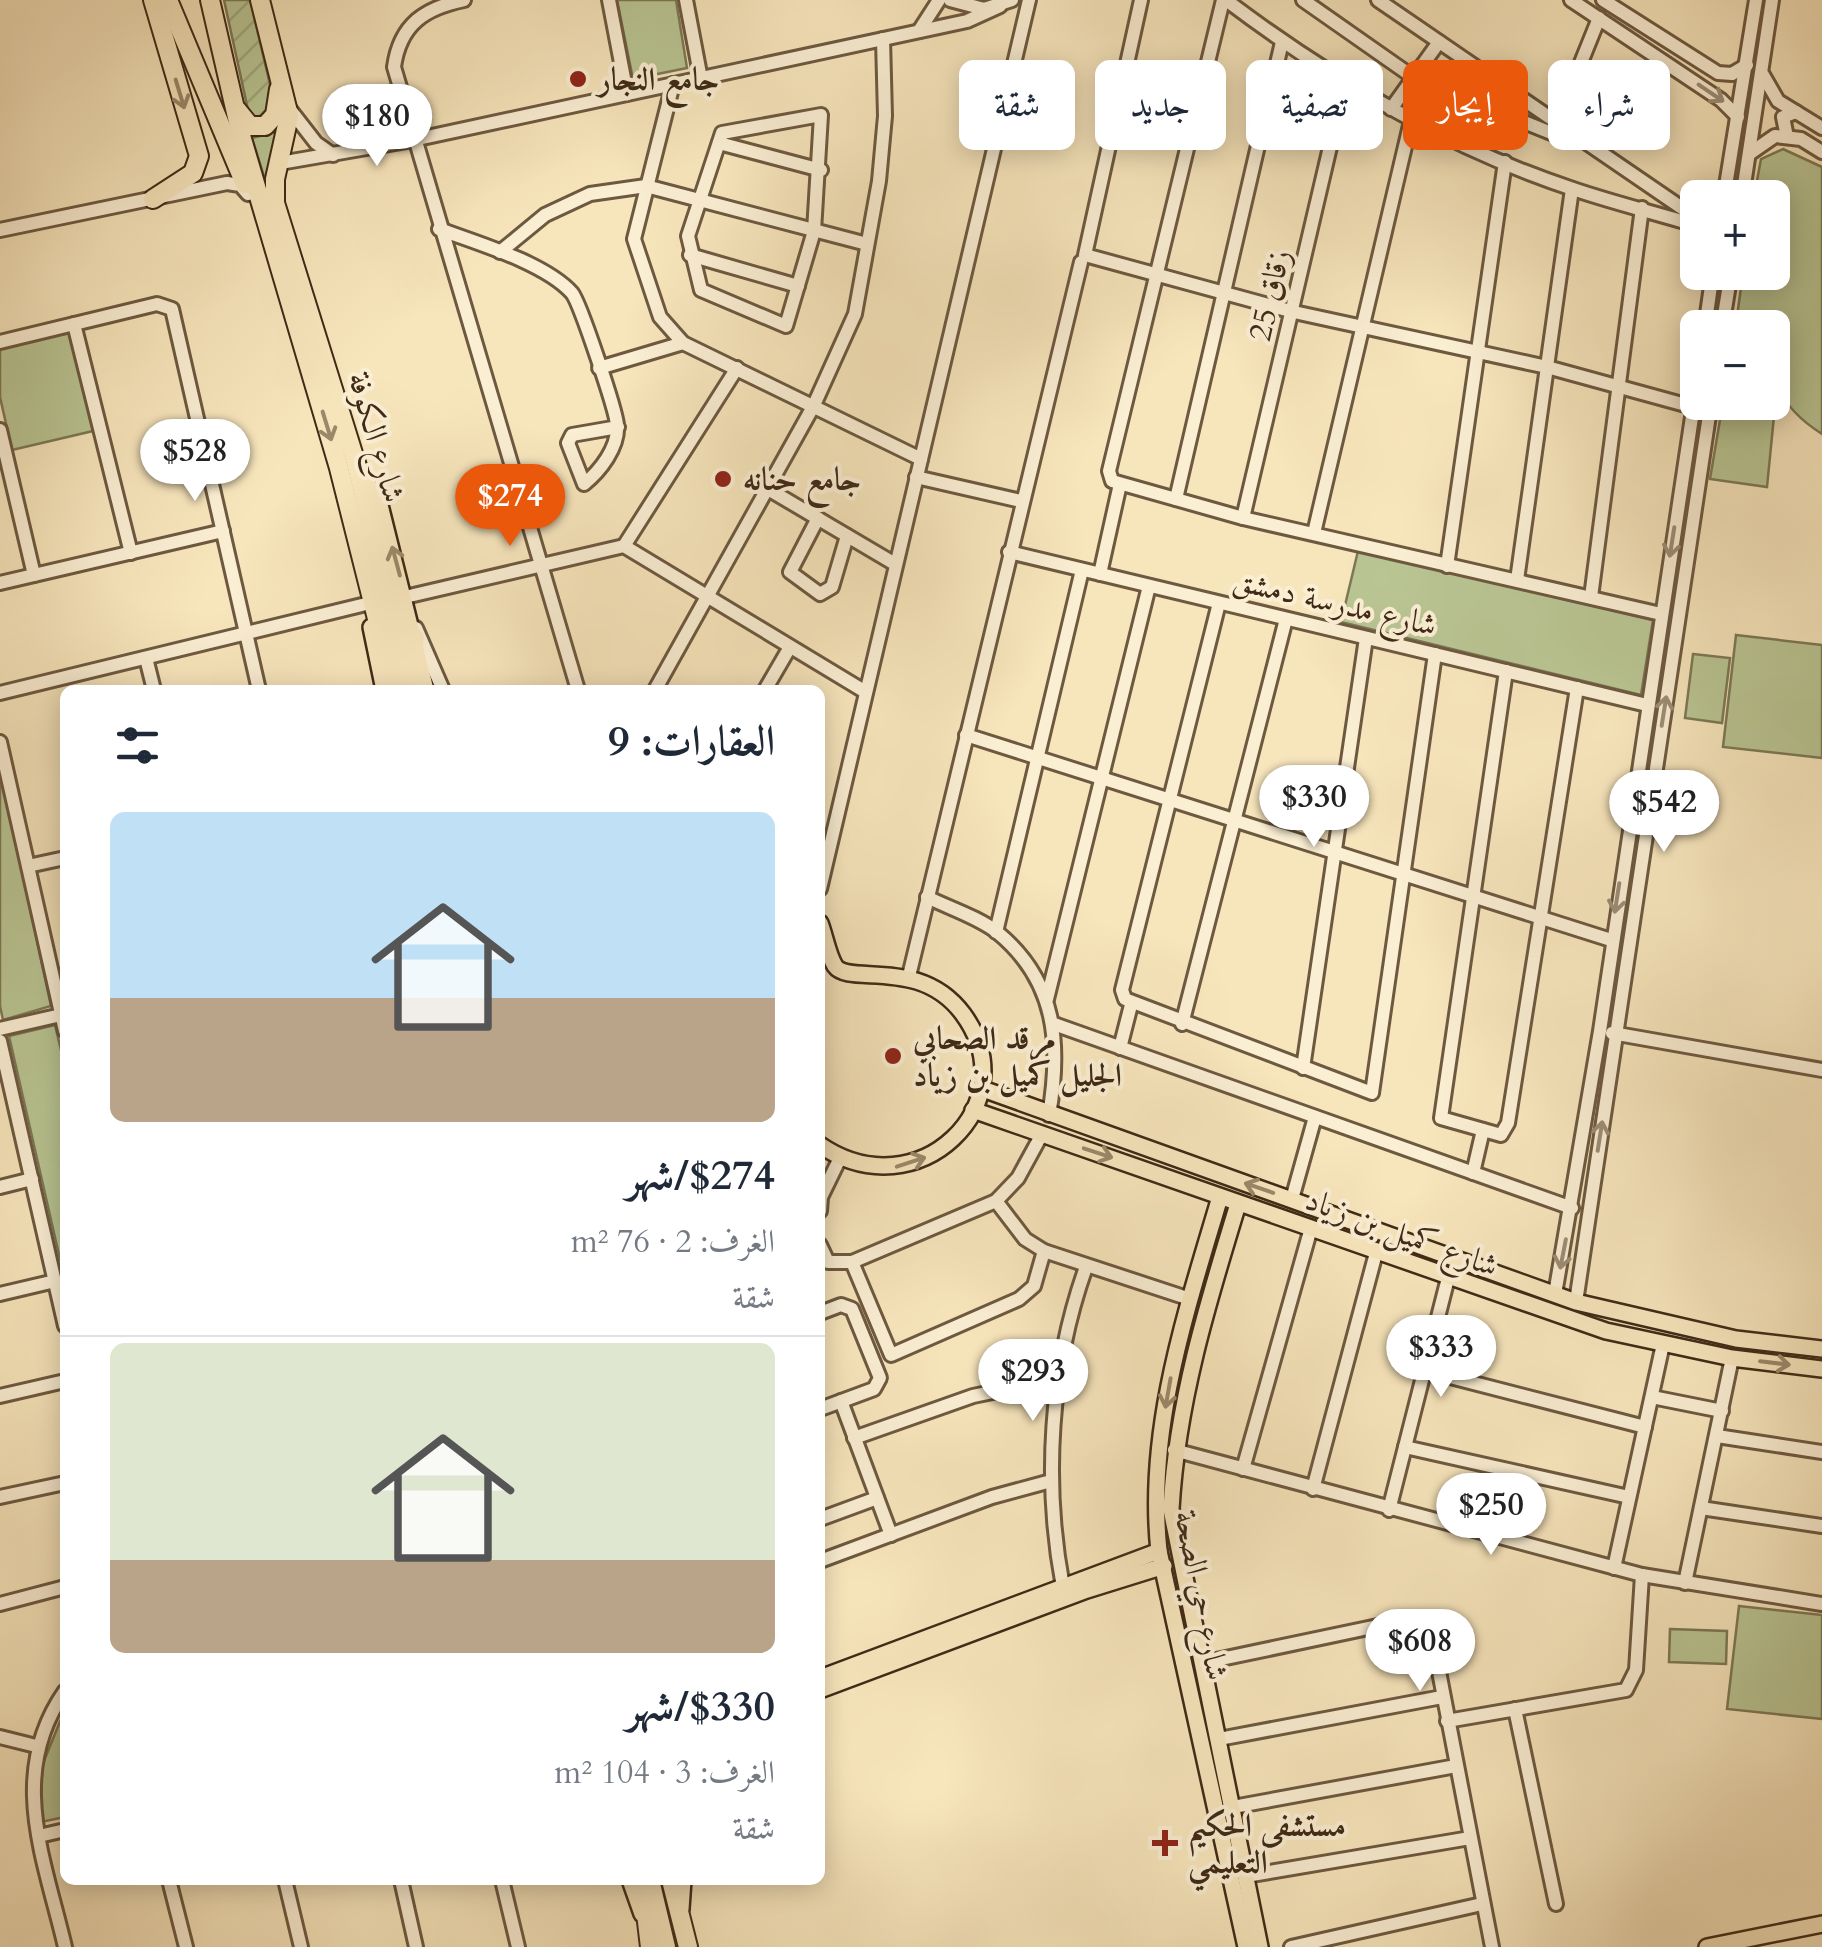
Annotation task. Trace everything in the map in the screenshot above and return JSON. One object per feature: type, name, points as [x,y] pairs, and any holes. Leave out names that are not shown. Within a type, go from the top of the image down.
[{"type":"highway","points":[[153,0],[199,156],[193,173],[153,199]]},
{"type":"highway","points":[[168,0],[250,197],[283,262]]},
{"type":"highway","points":[[201,0],[221,56]]},
{"type":"highway","points":[[210,0],[231,95],[283,262]]},
{"type":"highway","points":[[260,0],[288,107],[288,136],[280,163],[276,204],[283,262]]},
{"type":"highway","points":[[231,95],[244,121],[255,128],[265,126],[278,105],[276,65]]},
{"type":"highway","name":"شارع الكوفة","points":[[283,262],[410,682]]},
{"type":"highway","name":"شارع الكوفة","points":[[347,465],[394,685]]},
{"type":"highway","points":[[410,682],[413,630]]},
{"type":"highway","points":[[642,1885],[650,1947]]},
{"type":"highway","points":[[651,1885],[666,1947]]},
{"type":"highway","points":[[663,1885],[676,1947]]},
{"type":"highway","points":[[672,1885],[688,1947]]},
{"type":"main road","points":[[347,465],[380,505],[425,685]]},
{"type":"main road","points":[[347,465],[339,499],[383,685]]},
{"type":"main road","points":[[825,937],[836,967],[845,974],[908,976],[931,985],[966,1018],[981,1064],[980,1088],[973,1110],[959,1132],[940,1150],[917,1163],[865,1167],[825,1148]]},
{"type":"main road","name":"شارع كميل بن زياد","points":[[980,1088],[1576,1302],[1684,1327],[1822,1349]]},
{"type":"main road","name":"شارع كميل بن زياد","points":[[973,1110],[1376,1254],[1636,1337],[1732,1358],[1822,1368]]},
{"type":"main road","points":[[1134,1165],[1145,1161],[1142,1147]]},
{"type":"main road","points":[[1166,1176],[1165,1162],[1174,1158]]},
{"type":"main road","name":"شارع حي الصحة","points":[[1220,1197],[1176,1349],[1158,1452],[1155,1510],[1162,1559],[1222,1787],[1246,1947]]},
{"type":"main road","name":"شارع حي الصحة","points":[[1218,1768],[1219,1739],[1170,1509],[1174,1450],[1192,1358],[1238,1204]]},
{"type":"main road","points":[[1636,1337],[1640,1316]]},
{"type":"main road","points":[[1182,1324],[1186,1333],[1199,1330]]},
{"type":"main road","points":[[1670,1346],[1684,1327]]},
{"type":"main road","points":[[1176,1349],[1187,1347],[1192,1358]]},
{"type":"main road","points":[[825,1688],[1162,1559]]},
{"type":"main road","points":[[825,1676],[1063,1587],[1092,1583]]},
{"type":"main road","name":"شارع حي الصحة","points":[[1222,1787],[1233,1807],[1260,1947]]},
{"type":"main road","points":[[632,1885],[646,1923]]},
{"type":"main road","points":[[680,1913],[683,1885]]},
{"type":"main road","points":[[1707,1947],[1822,1924]]},
{"type":"street","points":[[464,0],[423,12],[404,33],[394,67],[577,685]]},
{"type":"street","points":[[609,0],[627,94]]},
{"type":"street","points":[[686,0],[700,78]]},
{"type":"street","points":[[918,32],[939,0]]},
{"type":"street","points":[[950,0],[968,8],[1007,3]]},
{"type":"street","points":[[825,866],[1029,0]]},
{"type":"street","points":[[1141,0],[1083,249],[1092,258],[1294,312],[1548,367],[1680,403]]},
{"type":"street","points":[[1310,60],[1224,0],[1110,471],[1112,480],[1244,518],[1661,614]]},
{"type":"street","points":[[1302,0],[1403,69]]},
{"type":"street","points":[[1378,0],[1548,118]]},
{"type":"street","points":[[1572,0],[1721,100],[1738,117]]},
{"type":"street","points":[[1604,0],[1718,72],[1732,74],[1747,66]]},
{"type":"street","points":[[1727,180],[1756,0]]},
{"type":"street","points":[[1744,180],[1772,0]]},
{"type":"street","points":[[280,163],[414,140],[968,21],[1007,3]]},
{"type":"street","points":[[1007,3],[1024,27]]},
{"type":"street","points":[[1582,60],[1598,18]]},
{"type":"street","points":[[658,685],[710,598],[814,405],[855,314],[884,116],[883,39]]},
{"type":"street","points":[[1176,499],[1282,42]]},
{"type":"street","points":[[1425,60],[1439,42]]},
{"type":"street","points":[[1761,71],[1772,95],[1822,128]]},
{"type":"street","points":[[673,84],[635,224],[636,247],[660,317],[683,342],[920,459]]},
{"type":"street","points":[[1390,109],[1403,90]]},
{"type":"street","points":[[1383,105],[1403,116]]},
{"type":"street","points":[[288,107],[316,143],[332,155]]},
{"type":"street","points":[[1787,136],[1783,118],[1796,112]]},
{"type":"street","points":[[821,114],[821,170],[814,231],[786,326],[701,290],[688,236],[722,133],[821,114]]},
{"type":"street","points":[[1748,154],[1764,141],[1787,136],[1822,152]]},
{"type":"street","points":[[719,143],[821,170]]},
{"type":"street","name":"زقاق 25","points":[[1244,518],[1330,150]]},
{"type":"street","points":[[1314,533],[1405,150]]},
{"type":"street","points":[[1477,150],[1572,189],[1680,218]]},
{"type":"street","points":[[1592,150],[1680,210]]},
{"type":"street","points":[[1447,566],[1505,162]]},
{"type":"street","points":[[0,230],[227,183],[240,185],[250,197]]},
{"type":"street","points":[[500,252],[545,216],[590,194],[646,186],[868,244]]},
{"type":"street","points":[[1517,580],[1572,189]]},
{"type":"street","points":[[1591,597],[1642,208]]},
{"type":"street","points":[[439,229],[500,252],[553,278],[574,295],[618,427],[610,453],[584,484],[568,444],[572,434],[618,427]]},
{"type":"street","points":[[690,255],[798,286]]},
{"type":"street","points":[[908,976],[1081,262]]},
{"type":"street","points":[[0,342],[157,304],[172,310],[259,685]]},
{"type":"street","points":[[74,324],[130,553]]},
{"type":"street","points":[[599,368],[683,342]]},
{"type":"street","points":[[624,546],[737,368]]},
{"type":"street","points":[[1555,1294],[1600,1032],[1691,420]]},
{"type":"street","points":[[1576,1302],[1708,420]]},
{"type":"street","points":[[0,430],[34,576]]},
{"type":"street","points":[[1685,458],[1692,464],[1702,462]]},
{"type":"street","points":[[916,477],[1022,502]]},
{"type":"street","points":[[1681,485],[1691,483],[1698,490]]},
{"type":"street","points":[[1100,574],[1120,484]]},
{"type":"street","points":[[768,489],[895,564]]},
{"type":"street","points":[[818,518],[790,572],[820,594],[832,586],[848,536]]},
{"type":"street","points":[[0,583],[223,531]]},
{"type":"street","points":[[406,597],[624,546],[864,691]]},
{"type":"street","name":"شارع مدرسة دمشق","points":[[1010,552],[1647,705]]},
{"type":"street","points":[[996,932],[1082,570]]},
{"type":"street","points":[[1047,999],[1149,586]]},
{"type":"street","points":[[1219,602],[1122,990],[1131,1005],[1372,1093],[1435,654]]},
{"type":"street","points":[[0,693],[366,604]]},
{"type":"street","points":[[1182,1024],[1286,618]]},
{"type":"street","points":[[413,630],[428,648],[442,685]]},
{"type":"street","points":[[1303,1068],[1366,638]]},
{"type":"street","points":[[768,685],[790,647]]},
{"type":"street","points":[[146,658],[153,685]]},
{"type":"street","points":[[1506,671],[1441,1118],[1501,1136],[1507,1130],[1578,688]]},
{"type":"street","points":[[966,735],[1611,940]]},
{"type":"street","points":[[0,742],[60,1007]]},
{"type":"street","points":[[28,866],[60,859]]},
{"type":"street","points":[[927,897],[996,932],[1047,999],[1058,1064],[1049,1115]]},
{"type":"street","points":[[50,965],[60,962]]},
{"type":"street","points":[[1120,1048],[1131,1005]]},
{"type":"street","points":[[0,1029],[60,1015]]},
{"type":"street","points":[[1054,1024],[1572,1208]]},
{"type":"street","points":[[1600,1032],[1822,1070]]},
{"type":"street","points":[[0,1041],[5,1084],[32,1179],[60,1304]]},
{"type":"street","points":[[1292,1199],[1315,1117]]},
{"type":"street","points":[[1473,1173],[1483,1130]]},
{"type":"street","points":[[825,1256],[828,1262],[852,1262],[996,1202],[1018,1178],[1042,1134]]},
{"type":"street","points":[[825,1189],[840,1158]]},
{"type":"street","points":[[0,1187],[32,1179]]},
{"type":"street","points":[[996,1202],[1025,1239],[1044,1251],[1190,1299]]},
{"type":"street","points":[[1243,1469],[1311,1228]]},
{"type":"street","points":[[852,1262],[892,1354],[1019,1300],[1034,1286],[1044,1251]]},
{"type":"street","points":[[1314,1490],[1376,1254]]},
{"type":"street","points":[[1063,1587],[1051,1481],[1060,1378],[1086,1267]]},
{"type":"street","points":[[1389,1510],[1448,1278]]},
{"type":"street","points":[[0,1294],[55,1282]]},
{"type":"street","points":[[825,1310],[842,1304],[852,1308],[880,1378],[874,1389],[825,1407]]},
{"type":"street","points":[[1614,1568],[1652,1398],[1670,1346]]},
{"type":"street","points":[[1684,1583],[1732,1358]]},
{"type":"street","points":[[1427,1371],[1645,1426]]},
{"type":"street","points":[[854,1438],[973,1396],[1060,1378]]},
{"type":"street","points":[[0,1396],[60,1382]]},
{"type":"street","points":[[1652,1398],[1722,1411]]},
{"type":"street","points":[[841,1402],[891,1535]]},
{"type":"street","points":[[1717,1436],[1822,1452]]},
{"type":"street","points":[[1405,1447],[1630,1497]]},
{"type":"street","points":[[1174,1450],[1642,1575],[1822,1604]]},
{"type":"street","points":[[825,1559],[992,1497],[1051,1481]]},
{"type":"street","points":[[0,1498],[60,1483]]},
{"type":"street","points":[[825,1518],[877,1498]]},
{"type":"street","points":[[1701,1508],[1822,1526]]},
{"type":"street","points":[[1447,1722],[1626,1690],[1634,1682],[1642,1575]]},
{"type":"street","points":[[0,1604],[60,1589]]},
{"type":"street","points":[[1202,1663],[1411,1619],[1430,1628],[1492,1947]]},
{"type":"street","points":[[1219,1739],[1442,1697]]},
{"type":"street","points":[[60,1700],[36,1746],[33,1787],[39,1836],[65,1947]]},
{"type":"street","points":[[1515,1709],[1556,1904]]},
{"type":"street","points":[[0,1737],[36,1746]]},
{"type":"street","points":[[1233,1807],[1456,1766]]},
{"type":"street","points":[[39,1836],[60,1831]]},
{"type":"street","points":[[1246,1876],[1470,1838]]},
{"type":"street","points":[[171,1885],[186,1947]]},
{"type":"street","points":[[286,1885],[301,1947]]},
{"type":"street","points":[[402,1885],[416,1947]]},
{"type":"street","points":[[503,1885],[518,1947]]},
{"type":"street","points":[[1291,1947],[1482,1904]]},
{"type":"green space","points":[[224,0],[250,0],[272,93],[265,117],[250,119]]},
{"type":"green space","points":[[617,0],[676,0],[687,68],[633,79]]},
{"type":"green space","points":[[280,131],[267,186],[252,138]]},
{"type":"green space","points":[[1783,149],[1822,167],[1822,434],[1790,406],[1790,310],[1738,310],[1741,290],[1790,290],[1790,180],[1757,180],[1761,159]]},
{"type":"green space","points":[[70,332],[93,431],[12,450],[0,397],[0,349]]},
{"type":"green space","points":[[1720,420],[1774,420],[1767,487],[1710,479]]},
{"type":"green space","points":[[1358,551],[1653,620],[1641,695],[1341,622]]},
{"type":"green space","points":[[1736,635],[1822,645],[1822,758],[1723,747]]},
{"type":"green space","points":[[1693,654],[1730,658],[1722,723],[1685,718]]},
{"type":"green space","points":[[0,769],[51,1006],[3,1020],[0,1006]]},
{"type":"green space","points":[[55,1025],[60,1046],[60,1259],[9,1036]]},
{"type":"green space","points":[[1739,1606],[1822,1615],[1822,1719],[1727,1709]]},
{"type":"green space","points":[[1670,1629],[1727,1631],[1726,1664],[1669,1662]]},
{"type":"green space","points":[[60,1721],[60,1818],[41,1822],[42,1766]]},
{"type":"place","name":"جامع النجار","points":[[578,79]]},
{"type":"place","name":"جامع حنانه","points":[[723,479]]},
{"type":"place","name":"مرقد الصحابي الجليل كميل بن زياد","points":[[893,1056]]},
{"type":"place","name":"مستشفى الحكيم التعليمي","points":[[1165,1843]]}]
